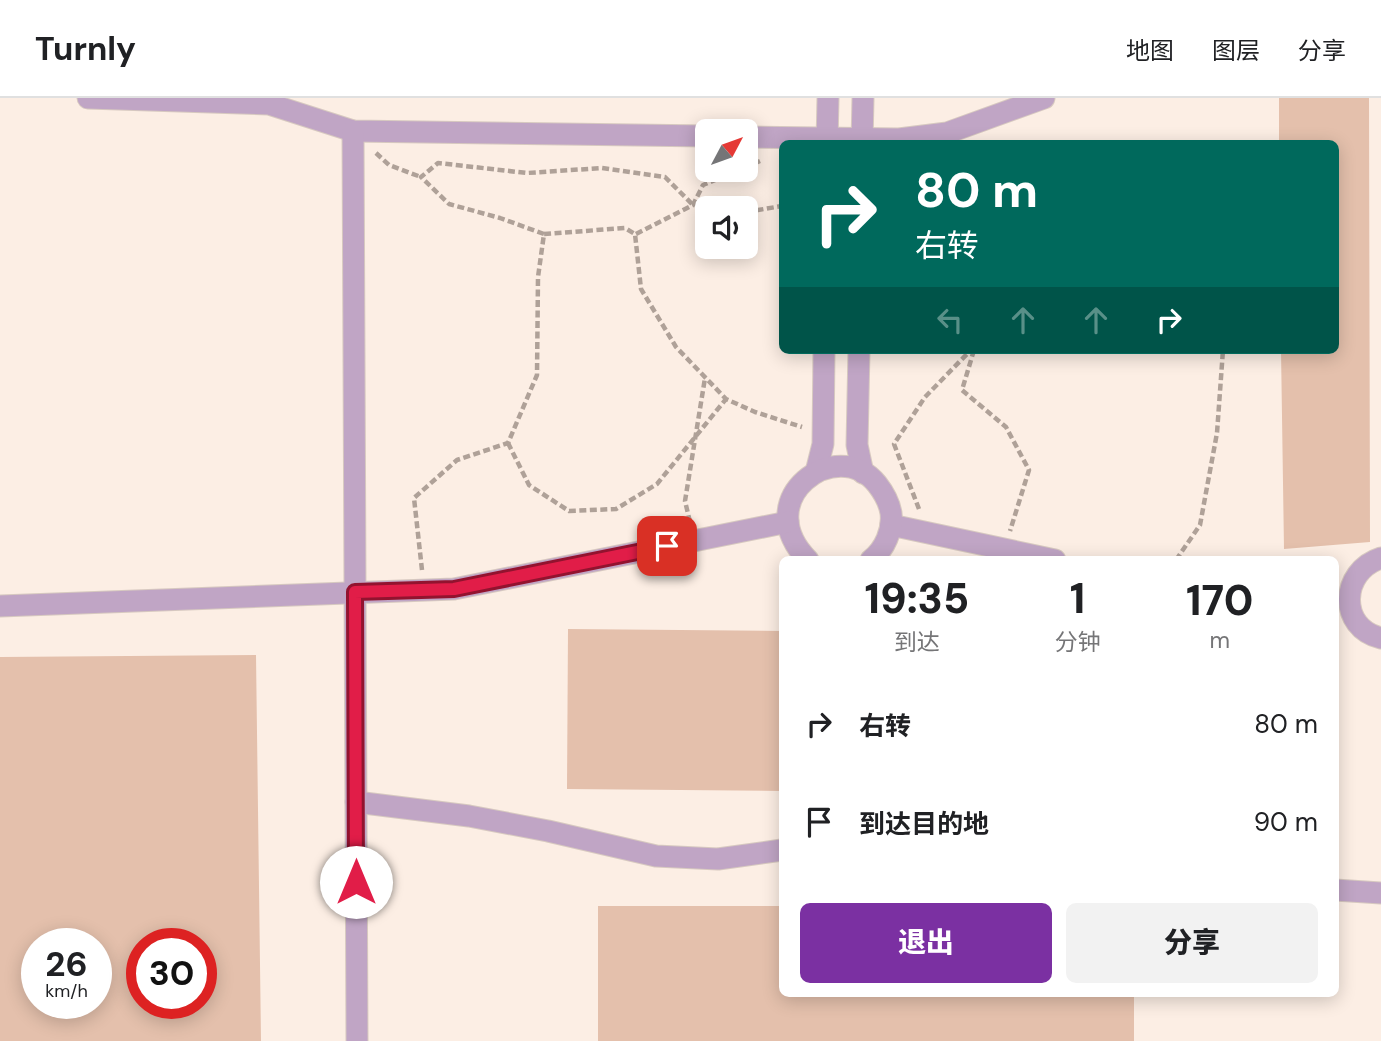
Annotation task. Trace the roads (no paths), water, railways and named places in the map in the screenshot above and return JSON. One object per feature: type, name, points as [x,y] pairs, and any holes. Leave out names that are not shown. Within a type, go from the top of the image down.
[{"type":"street","points":[[88,98],[269,104],[353,131],[695,136]]},
{"type":"street","points":[[827,140],[828,98]]},
{"type":"street","points":[[863,98],[862,140],[947,133],[1044,98]]},
{"type":"street","points":[[353,131],[356,1041]]},
{"type":"street","points":[[758,138],[807,140]]},
{"type":"street","points":[[816,472],[823,434],[824,354]]},
{"type":"street","points":[[859,354],[858,445],[863,473]]},
{"type":"street","points":[[803,556],[788,532],[789,502],[795,490],[816,472],[839,467],[863,473],[873,479],[885,494],[891,510],[891,525],[886,543],[875,556]]},
{"type":"street","points":[[0,606],[454,589],[788,522]]},
{"type":"street","points":[[891,525],[1037,556]]},
{"type":"street","points":[[1381,558],[1370,562],[1355,576],[1342,598],[1364,631],[1381,638]]},
{"type":"street","points":[[356,802],[496,821],[656,856],[718,859],[779,850]]},
{"type":"street","points":[[1339,890],[1381,893]]}]
